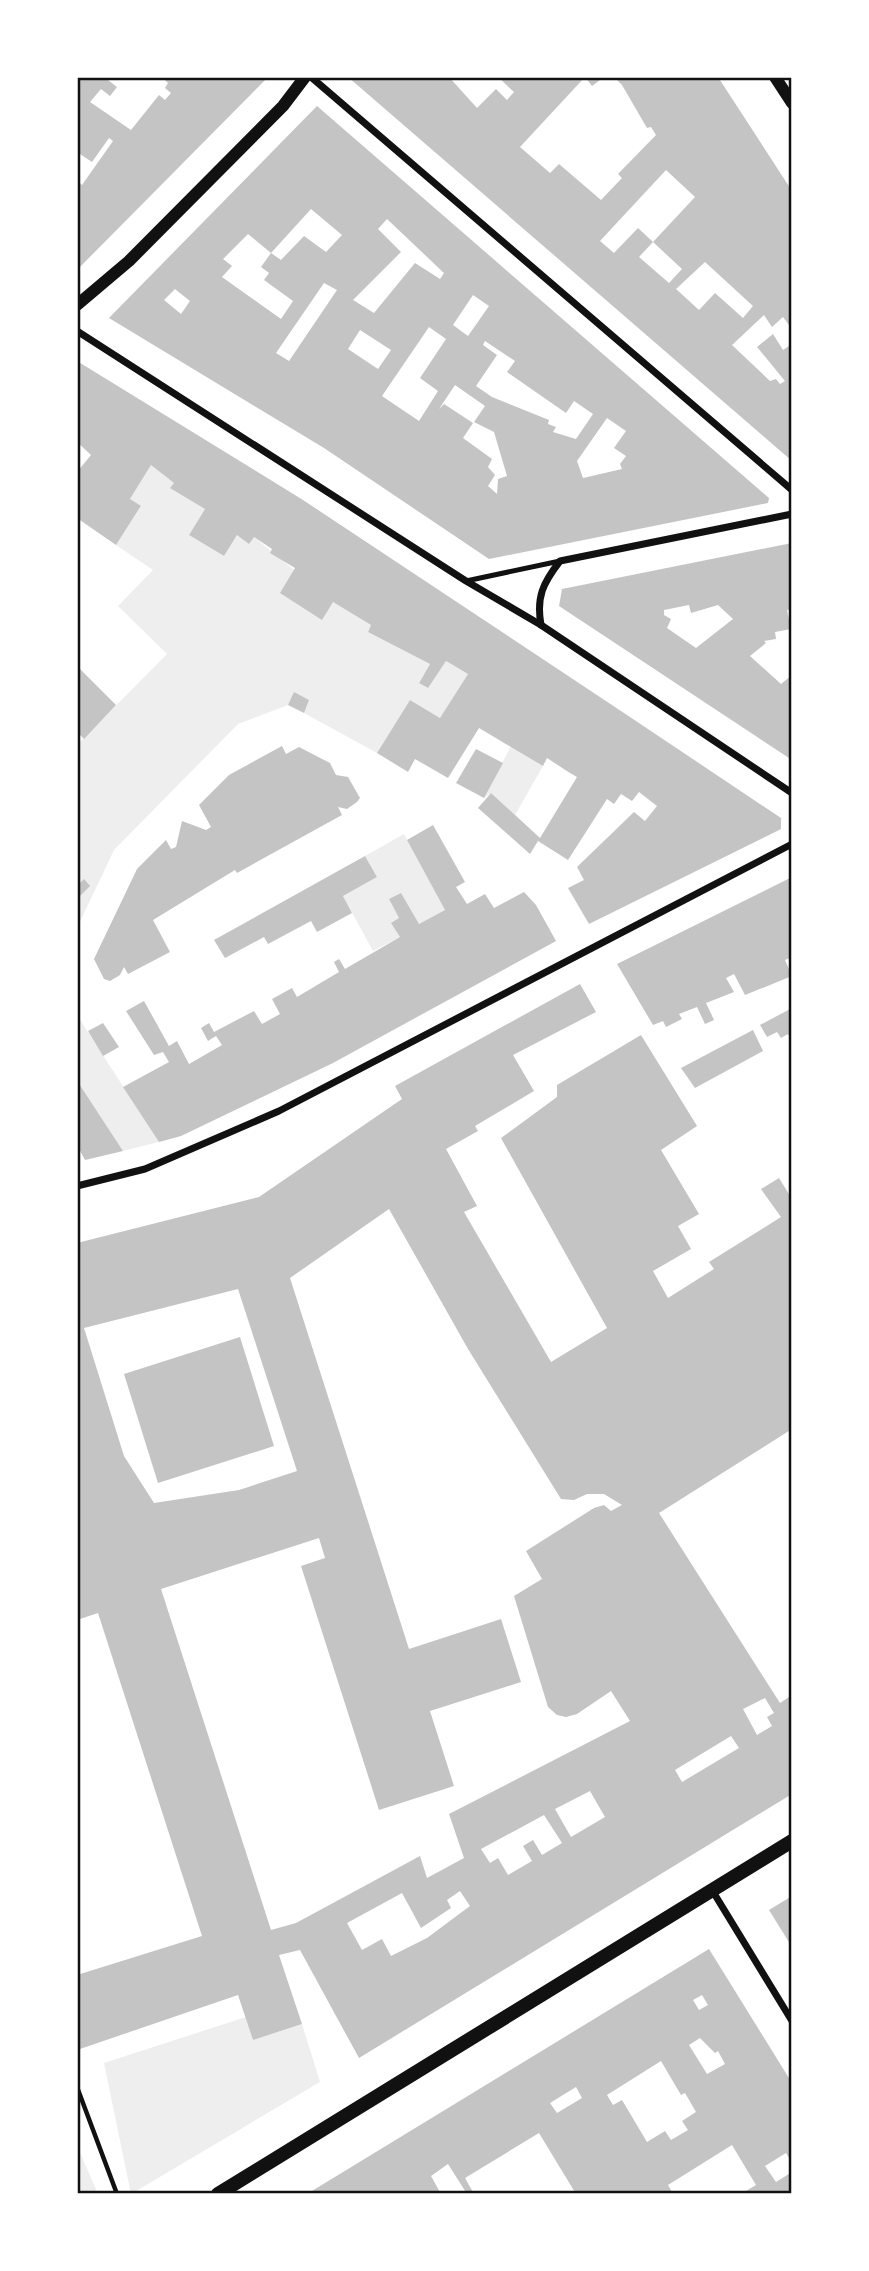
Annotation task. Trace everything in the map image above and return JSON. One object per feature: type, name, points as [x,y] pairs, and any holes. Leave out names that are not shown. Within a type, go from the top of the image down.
[{"type":"main road","points":[[218,2194],[792,1841]]},
{"type":"street","points":[[77,305],[130,261],[284,106],[305,77]]},
{"type":"street","points":[[311,77],[792,490]]},
{"type":"street","points":[[775,77],[792,103]]},
{"type":"street","points":[[77,331],[466,581],[541,625],[792,793]]},
{"type":"street","points":[[541,625],[538,607],[541,586],[560,561],[792,514]]},
{"type":"street","points":[[77,1186],[145,1169],[279,1111],[792,844]]},
{"type":"street","points":[[712,1890],[792,2021]]},
{"type":"lane","points":[[466,581],[560,561]]},
{"type":"path","points":[[77,2087],[117,2194]]},
{"type":"shaded area","points":[[151,465],[174,483],[171,488],[205,509],[189,535],[224,556],[237,535],[254,537],[333,602],[371,625],[368,632],[430,664],[419,682],[427,688],[446,661],[468,674],[440,718],[410,700],[377,753],[304,713],[309,700],[294,693],[288,705],[238,724],[114,850],[77,928],[77,745],[167,654],[118,606],[153,570],[116,545],[141,507],[130,499]]},
{"type":"shaded area","points":[[511,746],[543,766],[515,815],[491,793],[483,799]]},
{"type":"shaded area","points":[[404,834],[445,910],[419,924],[389,899],[399,918],[392,923],[400,937],[373,951],[343,896],[377,877],[365,856]]},
{"type":"shaded area","points":[[77,1015],[159,1142],[123,1151],[77,1080]]},
{"type":"shaded area","points":[[246,2017],[253,2040],[302,2024],[320,2082],[131,2194],[104,2063]]},
{"type":"shaded area","points":[[77,2146],[98,2194],[77,2194]]},
{"type":"building","points":[[77,77],[110,77],[108,80],[117,87],[110,96],[101,89],[90,102],[131,130],[159,95],[165,100],[171,93],[165,88],[168,83],[162,77],[268,77],[77,270],[77,181],[82,185],[113,141],[109,138],[92,162],[77,152]]},
{"type":"building","points":[[348,77],[449,77],[477,108],[496,89],[507,100],[514,92],[498,77],[585,77],[520,147],[550,173],[559,164],[601,200],[622,178],[618,174],[656,135],[651,127],[647,128],[622,85],[614,77],[718,77],[792,191],[792,329],[783,317],[772,327],[764,315],[732,345],[770,381],[776,379],[780,384],[785,381],[757,347],[773,334],[783,350],[792,344],[792,461]],"holes":[[[666,170],[695,197],[653,242],[638,228],[614,253],[600,241]],[[653,242],[682,269],[669,283],[639,257]],[[705,262],[753,306],[743,318],[715,293],[699,310],[676,289]]]},
{"type":"building","points":[[585,77],[604,77],[592,86]]},
{"type":"building","points":[[317,106],[769,498],[768,503],[489,559],[324,448],[109,318]],"holes":[[[311,209],[342,235],[326,252],[304,236],[281,260],[271,253]],[[387,219],[444,273],[440,279],[415,263],[374,313],[353,300],[401,252],[378,229]],[[248,234],[271,253],[261,267],[269,273],[264,280],[293,301],[281,319],[222,277],[232,266],[223,259]],[[324,283],[337,290],[289,361],[276,353]],[[175,289],[190,301],[181,314],[164,300]],[[473,295],[489,306],[468,336],[453,325]],[[429,327],[446,339],[420,378],[438,391],[419,421],[382,396]],[[360,330],[391,350],[378,369],[348,349]],[[485,341],[515,361],[507,372],[566,413],[574,401],[593,414],[576,439],[553,432],[556,427],[548,424],[549,420],[492,397],[476,386],[497,355],[483,345]],[[455,385],[485,406],[474,422],[494,432],[507,476],[498,479],[497,494],[488,486],[495,475],[488,467],[492,459],[463,438],[473,423],[444,404],[439,409]],[[607,418],[626,431],[614,448],[626,456],[620,464],[622,469],[583,478],[577,461]]]},
{"type":"building","points":[[77,361],[303,500],[624,713],[781,818],[781,829],[589,924],[568,888],[584,880],[577,867],[634,812],[645,821],[657,806],[639,792],[632,801],[621,794],[614,804],[607,799],[568,860],[538,841],[530,854],[478,808],[491,793],[540,838],[577,777],[547,758],[543,766],[479,728],[448,778],[415,759],[408,772],[377,753],[410,700],[440,718],[468,674],[446,661],[428,688],[419,683],[430,664],[368,632],[371,625],[333,602],[322,620],[280,593],[295,568],[270,553],[272,549],[254,537],[249,544],[237,535],[224,556],[189,535],[205,509],[170,488],[174,483],[151,465],[130,499],[141,506],[116,545],[77,518],[77,472],[91,455],[77,442]]},
{"type":"building","points":[[792,543],[792,609],[787,610],[791,629],[775,632],[776,639],[764,641],[766,643],[750,656],[781,684],[792,675],[792,760],[559,606],[562,589]],"holes":[[[689,605],[691,613],[718,605],[733,619],[696,648],[667,628],[671,619],[664,615],[664,610]]]},
{"type":"building","points":[[77,666],[116,705],[84,739],[77,732]]},
{"type":"building","points":[[294,692],[309,700],[304,713],[288,705]]},
{"type":"building","points":[[282,746],[286,754],[299,747],[330,763],[336,775],[348,777],[360,798],[347,809],[338,807],[342,815],[237,873],[235,870],[153,920],[170,952],[128,974],[124,967],[120,975],[110,981],[104,979],[94,959],[137,869],[166,840],[171,849],[176,847],[182,821],[206,830],[211,827],[199,805],[229,775]]},
{"type":"building","points":[[476,749],[503,763],[484,798],[456,783]]},
{"type":"building","points":[[433,825],[465,882],[456,887],[467,904],[485,894],[494,908],[524,892],[536,905],[556,941],[333,1063],[181,1136],[159,1142],[123,1087],[169,1062],[163,1052],[154,1055],[126,1011],[144,1001],[169,1046],[177,1041],[189,1064],[222,1045],[216,1036],[208,1041],[201,1028],[209,1023],[214,1032],[254,1011],[262,1024],[280,1014],[272,999],[292,988],[297,997],[339,972],[334,962],[339,959],[345,969],[400,937],[391,923],[399,918],[389,899],[401,893],[419,924],[445,910],[407,840]]},
{"type":"building","points":[[365,856],[377,877],[343,896],[352,913],[317,932],[311,921],[268,944],[264,937],[225,958],[214,940]]},
{"type":"building","points":[[792,877],[792,957],[785,960],[792,976],[745,995],[734,974],[726,978],[734,992],[706,1003],[714,1020],[705,1024],[697,1007],[679,1014],[682,1019],[666,1027],[663,1021],[653,1025],[617,964]]},
{"type":"building","points":[[84,879],[90,886],[77,899],[77,886]]},
{"type":"building","points":[[580,984],[596,1012],[513,1055],[534,1091],[475,1126],[478,1131],[446,1149],[477,1206],[464,1212],[551,1362],[607,1328],[501,1138],[557,1097],[557,1085],[641,1035],[697,1126],[661,1150],[699,1214],[678,1226],[691,1249],[653,1271],[668,1298],[714,1269],[709,1262],[781,1217],[761,1189],[779,1178],[792,1199],[792,1429],[659,1513],[780,1703],[792,1695],[792,1794],[359,2058],[300,1950],[279,1955],[302,2024],[253,2040],[238,1995],[77,2050],[77,1975],[202,1936],[98,1613],[77,1620],[77,1243],[259,1197],[402,1099],[395,1086]],"holes":[[[389,1209],[468,1349],[561,1499],[574,1500],[587,1494],[604,1494],[622,1505],[611,1511],[604,1505],[594,1508],[526,1551],[542,1579],[514,1596],[548,1707],[557,1715],[566,1717],[577,1714],[611,1691],[630,1721],[449,1814],[464,1858],[427,1878],[420,1856],[296,1923],[271,1930],[161,1589],[319,1538],[325,1558],[301,1566],[379,1810],[454,1786],[430,1711],[521,1682],[501,1619],[409,1649],[290,1278]],[[238,1289],[297,1471],[239,1490],[154,1503],[124,1456],[84,1328]],[[765,1698],[774,1713],[767,1717],[772,1726],[757,1735],[743,1709]],[[731,1736],[739,1748],[682,1782],[675,1770]],[[590,1791],[605,1817],[571,1837],[555,1809]],[[544,1815],[562,1843],[542,1855],[533,1840],[523,1846],[532,1861],[508,1875],[498,1858],[490,1863],[481,1849]],[[460,1891],[470,1906],[427,1938],[391,1956],[382,1939],[362,1950],[347,1923],[402,1893],[421,1928],[451,1908],[447,1900]]]},
{"type":"building","points":[[792,1008],[792,1042],[788,1034],[781,1038],[777,1032],[767,1037],[760,1025]]},
{"type":"building","points":[[103,1023],[119,1047],[103,1056],[88,1031]]},
{"type":"building","points":[[753,1030],[763,1051],[695,1088],[681,1068]]},
{"type":"building","points":[[80,1085],[123,1151],[85,1160],[77,1145],[77,1086]]},
{"type":"building","points":[[240,1337],[274,1446],[158,1483],[124,1374]]},
{"type":"building","points":[[792,1896],[792,1947],[769,1910]]},
{"type":"building","points":[[709,1949],[792,2083],[792,2163],[786,2153],[765,2166],[776,2182],[792,2172],[792,2194],[741,2194],[756,2185],[732,2145],[668,2185],[673,2194],[576,2194],[539,2133],[465,2178],[474,2194],[467,2194],[448,2164],[431,2176],[441,2194],[307,2194]],"holes":[[[702,1995],[708,2005],[699,2010],[693,2000]],[[700,2038],[715,2053],[718,2051],[725,2064],[707,2074],[689,2045]],[[661,2061],[681,2095],[685,2093],[696,2112],[682,2121],[688,2130],[671,2140],[665,2131],[647,2142],[622,2100],[613,2105],[607,2095]],[[576,2087],[582,2098],[557,2113],[550,2103]]]}]
